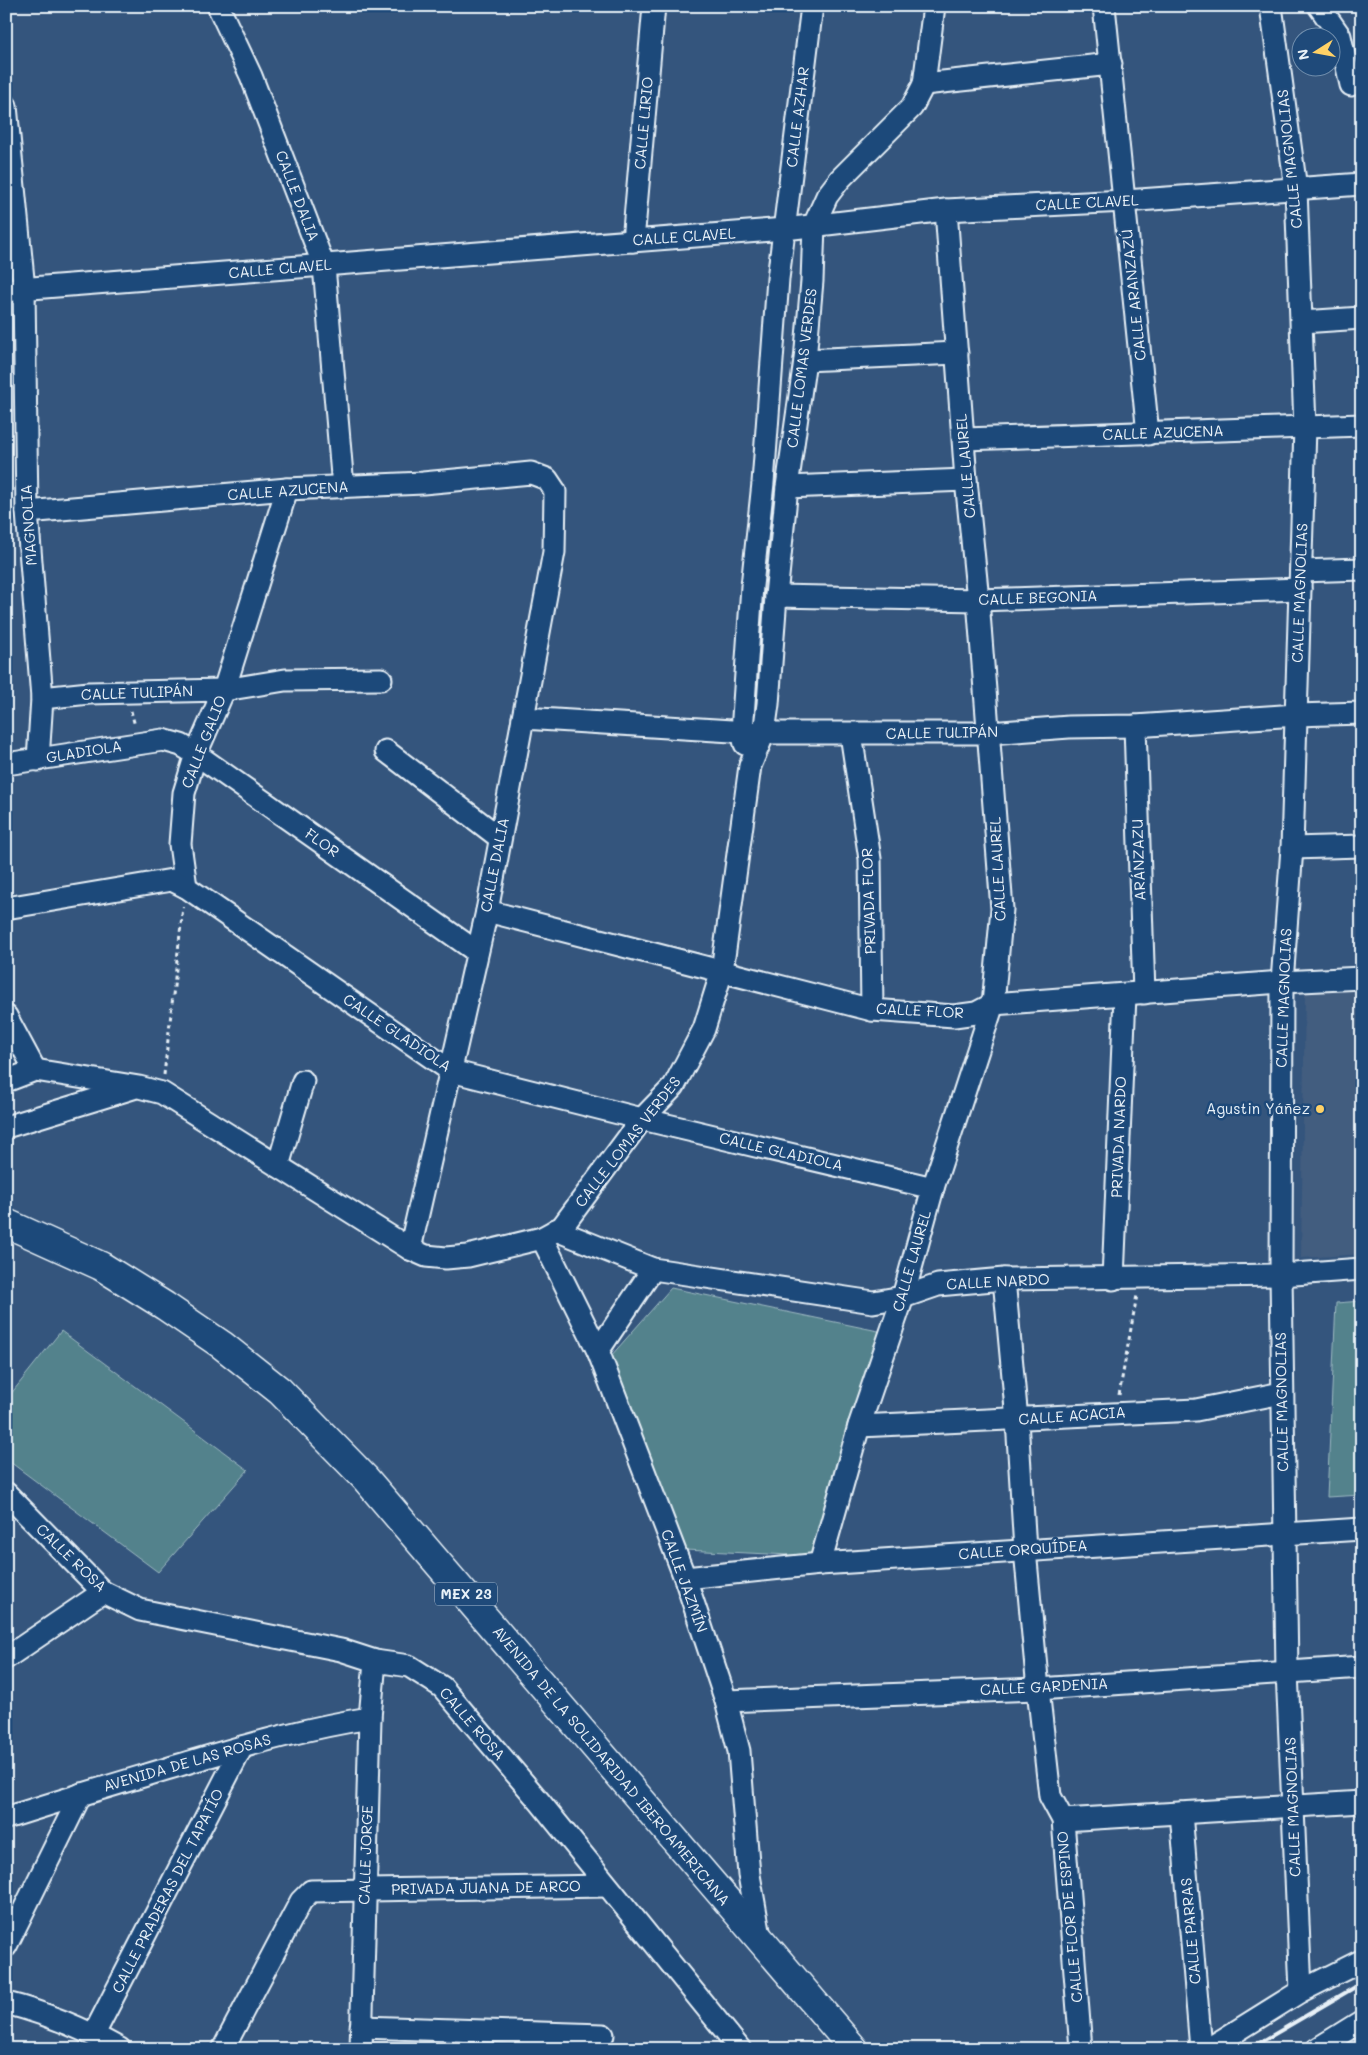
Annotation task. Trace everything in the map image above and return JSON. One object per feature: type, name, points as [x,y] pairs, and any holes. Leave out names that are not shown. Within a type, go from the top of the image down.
[{"type":"highway","name":"AVENIDA DE LA SOLIDARIDAD IBEROAMERICANA","points":[[6,1223],[101,1266],[222,1345],[280,1391],[365,1478],[854,2049]]},
{"type":"street","name":"CALLE DALIA","points":[[218,6],[251,76],[324,266],[343,487]]},
{"type":"street","name":"CALLE LIRIO","points":[[633,241],[654,6]]},
{"type":"street","name":"CALLE AZHAR","points":[[785,229],[812,6]]},
{"type":"street","name":"CALLE LOMAS VERDES","points":[[35,1070],[162,1092],[410,1249],[426,1256],[446,1258],[492,1251],[549,1234],[562,1227],[642,1119],[674,1086],[704,1029],[722,971],[750,766],[764,733],[768,704],[787,487],[805,360],[812,280],[814,225],[827,196],[840,179],[912,107],[924,84],[934,6]]},
{"type":"street","name":"CALLE ARANZAZÚ","points":[[1104,6],[1148,434]]},
{"type":"street","name":"CALLE MAGNOLIAS","points":[[1271,6],[1296,189],[1305,427],[1292,848],[1282,982],[1281,1275],[1287,1671],[1301,1991]]},
{"type":"street","points":[[1319,6],[1340,36],[1351,85]]},
{"type":"street","points":[[924,84],[1111,64]]},
{"type":"street","name":"MAGNOLIA","points":[[6,106],[27,512],[42,698],[38,760]]},
{"type":"street","name":"CALLE CLAVEL","points":[[15,290],[785,229],[946,210],[1124,202],[1362,184]]},
{"type":"street","name":"CALLE LAUREL","points":[[820,1564],[859,1426],[903,1297],[933,1188],[994,1004],[1002,909],[978,600],[966,480],[946,210]]},
{"type":"street","name":"CALLE LOMAS VERDES","points":[[750,766],[742,732],[752,586],[763,483],[778,279],[785,229]]},
{"type":"street","points":[[1302,322],[1362,318]]},
{"type":"street","points":[[805,360],[956,353]]},
{"type":"street","name":"CALLE AZUCENA","points":[[964,439],[1362,425]]},
{"type":"street","name":"CALLE AZUCENA","points":[[27,512],[287,489],[423,483],[532,473],[547,478]]},
{"type":"street","name":"CALLE DALIA","points":[[410,1249],[487,911],[554,552],[555,491],[547,478]]},
{"type":"street","points":[[787,487],[966,480]]},
{"type":"street","name":"CALLE GALIO","points":[[186,887],[180,844],[184,793],[196,754],[224,690],[287,489]]},
{"type":"street","name":"CALLE BEGONIA","points":[[776,596],[978,600],[1301,580],[1362,569]]},
{"type":"street","name":"CALLE TULIPÁN","points":[[42,698],[89,693],[224,690],[285,680],[381,680]]},
{"type":"street","name":"CALLE TULIPÁN","points":[[523,718],[742,732],[851,734],[989,733],[1068,727],[1134,726],[1296,715],[1362,713]]},
{"type":"street","name":"ARÁNZAZU","points":[[1134,726],[1134,994]]},
{"type":"street","name":"PRIVADA FLOR","points":[[851,734],[870,859],[872,1010]]},
{"type":"street","name":"FLOR","points":[[153,742],[180,745],[196,754],[477,952]]},
{"type":"street","name":"GLADIOLA","points":[[6,764],[153,742]]},
{"type":"street","points":[[386,751],[500,838]]},
{"type":"street","points":[[1292,848],[1362,846]]},
{"type":"street","name":"CALLE GLADIOLA","points":[[6,908],[172,880],[186,887],[451,1072],[933,1188]]},
{"type":"street","name":"CALLE FLOR","points":[[487,911],[872,1010],[954,1016],[976,1013],[994,1004],[1282,982],[1362,978]]},
{"type":"street","name":"PRIVADA NARDO","points":[[1113,1279],[1134,994]]},
{"type":"street","points":[[6,1016],[35,1070],[6,1081]]},
{"type":"street","points":[[278,1166],[303,1081]]},
{"type":"street","name":"CALLE LOMAS VERDES","points":[[6,1127],[138,1087]]},
{"type":"street","name":"CALLE NARDO","points":[[549,1234],[653,1269],[873,1302],[903,1297],[938,1285],[1004,1279],[1113,1279],[1281,1275],[1362,1269]]},
{"type":"street","name":"CALLE JAZMÍN","points":[[549,1234],[598,1351],[684,1578],[726,1701],[739,1751],[749,1875],[761,1942]]},
{"type":"street","points":[[598,1351],[653,1269]]},
{"type":"street","name":"CALLE FLOR DE ESPINO","points":[[1004,1279],[1038,1689],[1050,1796],[1063,1820],[1081,2049]]},
{"type":"street","name":"CALLE ACACIA","points":[[859,1426],[1196,1410],[1282,1393]]},
{"type":"street","name":"CALLE ROSA","points":[[6,1493],[103,1592],[140,1610],[341,1650],[376,1661],[409,1666],[442,1687],[608,1886],[740,2049]]},
{"type":"street","name":"CALLE ORQUÍDEA","points":[[684,1578],[820,1564],[1362,1529]]},
{"type":"street","points":[[6,1658],[103,1592]]},
{"type":"street","name":"CALLE JORGE","points":[[361,2049],[370,1718],[376,1661]]},
{"type":"street","name":"CALLE GARDENIA","points":[[726,1701],[1038,1689],[1362,1667]]},
{"type":"street","name":"AVENIDA DE LAS ROSAS","points":[[6,1818],[242,1747],[326,1724],[370,1718]]},
{"type":"street","name":"CALLE PRADERAS DEL TAPATÍO","points":[[94,2034],[242,1747]]},
{"type":"street","points":[[6,1946],[81,1794]]},
{"type":"street","points":[[1063,1820],[1362,1802]]},
{"type":"street","name":"CALLE PARRAS","points":[[1182,1813],[1201,2049]]},
{"type":"street","name":"PRIVADA JUANA DE ARCO","points":[[223,2049],[302,1901],[311,1891],[608,1886]]},
{"type":"street","points":[[1208,2049],[1301,1991],[1361,1962]]},
{"type":"street","points":[[6,2003],[30,2009],[94,2034],[120,2049]]},
{"type":"street","points":[[1318,2049],[1362,2021]]},
{"type":"street","points":[[361,2027],[536,2041],[603,2035]]},
{"type":"path","points":[[126,692],[135,726],[153,742]]},
{"type":"path","points":[[162,1092],[186,887]]},
{"type":"path","points":[[1116,1413],[1140,1278]]},
{"type":"shaded area","points":[[1362,988],[1362,1254],[1301,1258],[1305,993]]},
{"type":"green space","points":[[671,1288],[883,1332],[812,1556],[684,1550],[610,1357]]},
{"type":"green space","points":[[1362,1301],[1362,1495],[1327,1497],[1336,1303]]},
{"type":"green space","points":[[61,1331],[248,1470],[158,1572],[6,1459],[6,1400]]},
{"type":"railway","points":[[1249,2049],[1362,1983]]},
{"type":"place","name":"Agustin Yáñez","points":[[1320,1109]]}]
